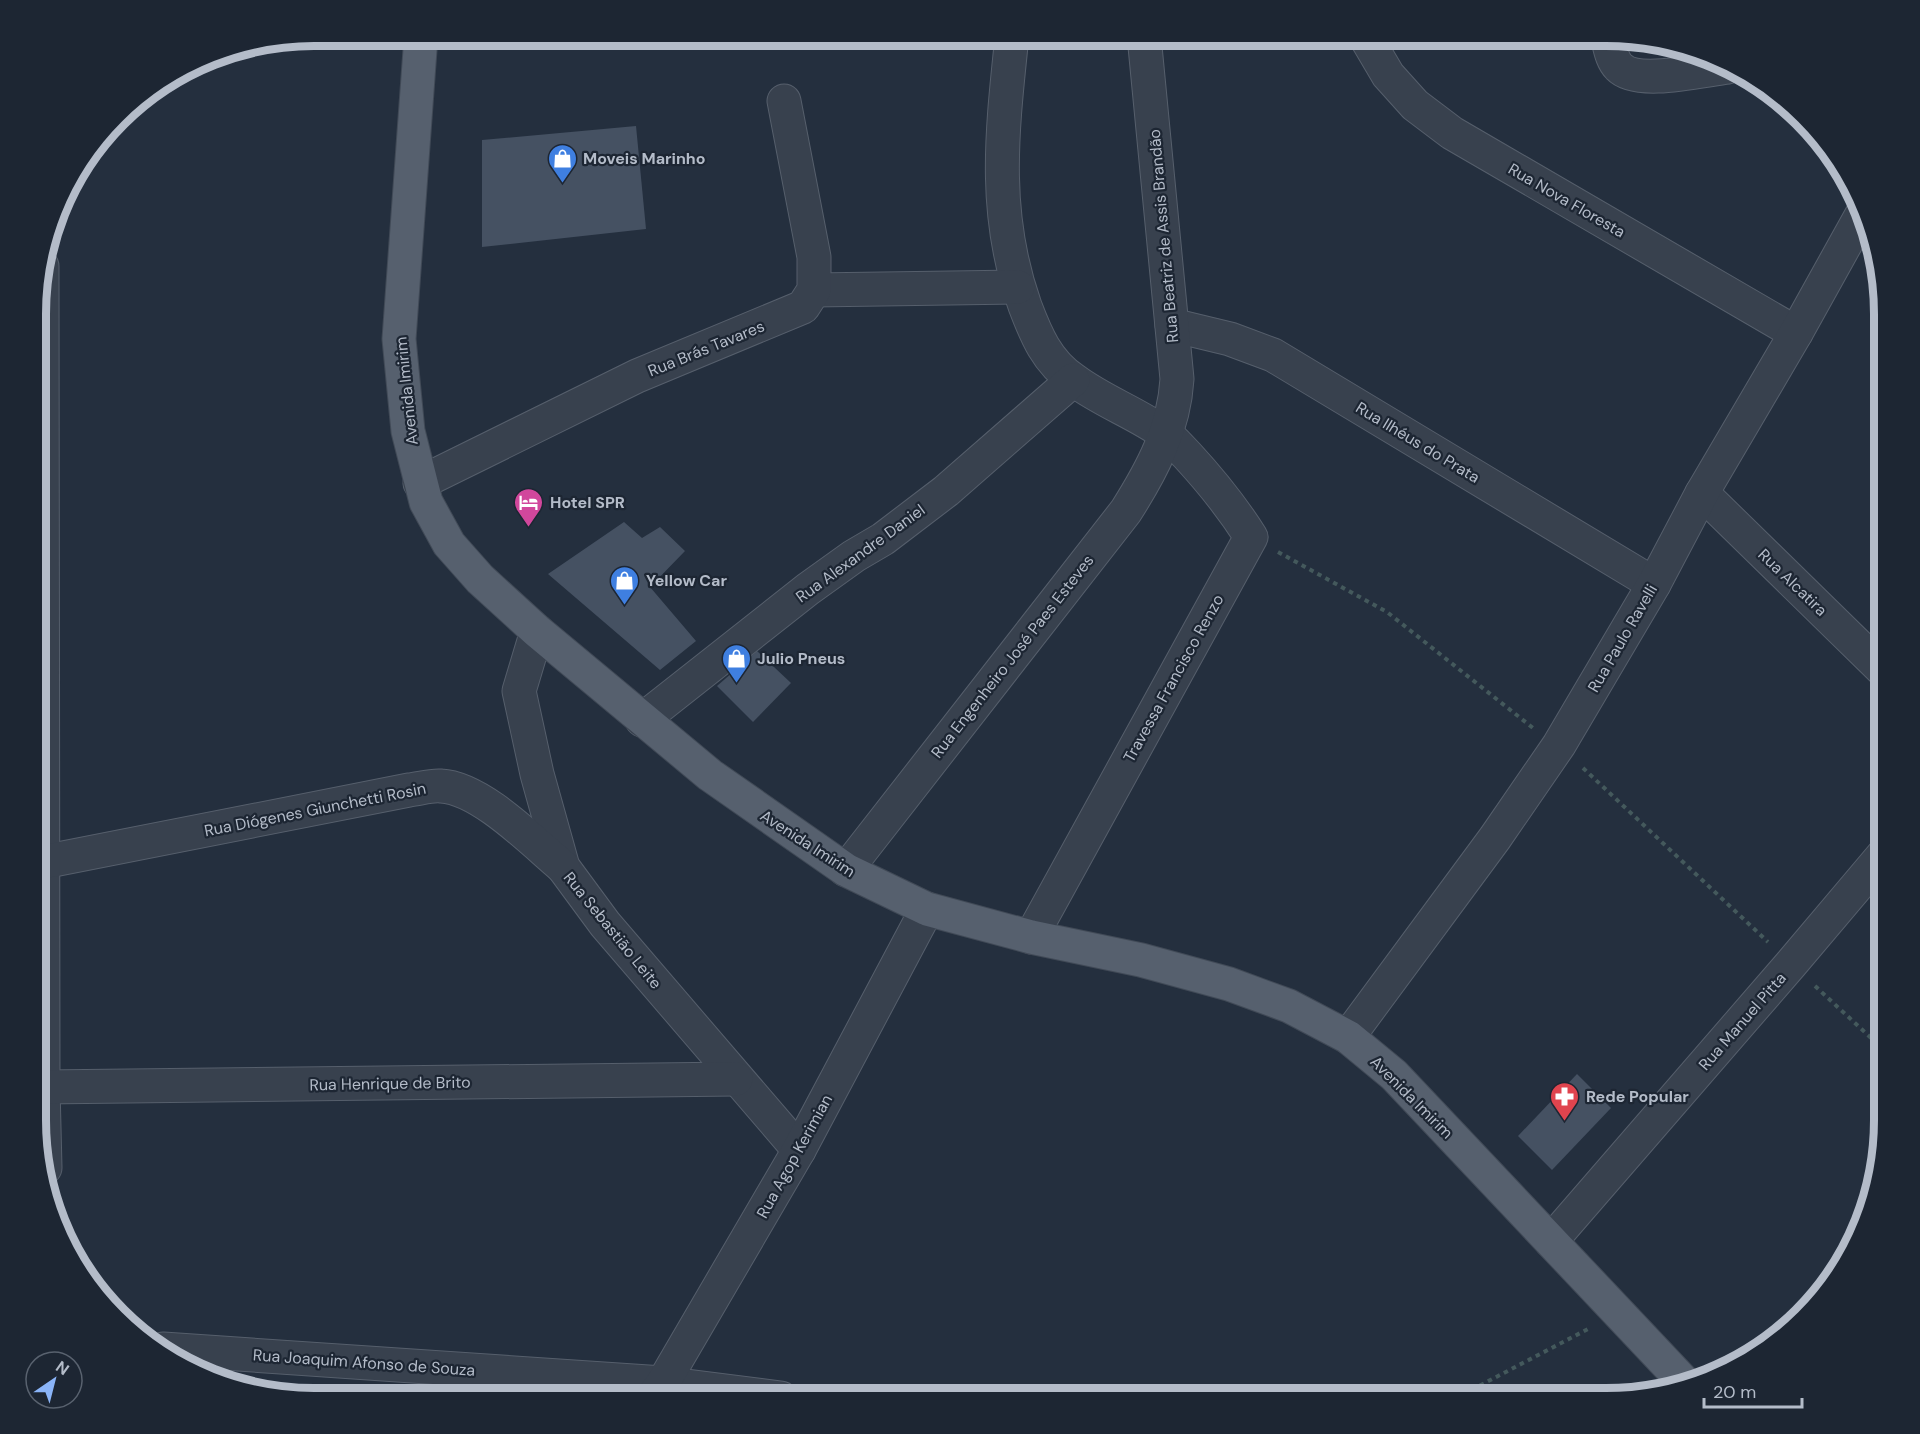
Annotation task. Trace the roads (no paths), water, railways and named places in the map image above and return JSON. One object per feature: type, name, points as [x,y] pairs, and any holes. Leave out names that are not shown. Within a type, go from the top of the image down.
[{"type":"main road","name":"Avenida Imirim","points":[[420,46],[399,339],[408,431],[426,502],[449,544],[480,579],[537,631],[710,775],[846,870],[927,909],[1031,937],[1141,960],[1229,984],[1289,1006],[1348,1037],[1394,1075],[1679,1377]]},
{"type":"street","name":"Travessa Francisco Renzo","points":[[1011,46],[1001,168],[1004,215],[1018,287],[1036,338],[1054,362],[1073,380],[1166,434],[1227,500],[1251,537],[1031,937]]},
{"type":"street","name":"Rua Beatriz de Assis Brandão","points":[[1145,46],[1177,379],[1166,434]]},
{"type":"street","name":"Rua Nova Floresta","points":[[1371,46],[1388,75],[1415,105],[1452,133],[1796,333]]},
{"type":"street","points":[[1609,46],[1619,67],[1633,76],[1648,78],[1713,69]]},
{"type":"street","points":[[784,101],[814,256],[814,290],[1018,287]]},
{"type":"street","name":"Rua Paulo Ravelli","points":[[1348,1037],[1488,848],[1560,745],[1654,584],[1702,494],[1857,223]]},
{"type":"street","name":"Rua Brás Tavares","points":[[420,483],[637,376],[803,307],[814,290]]},
{"type":"street","name":"Rua Ilhéus do Prata","points":[[1172,325],[1230,339],[1273,356],[1654,584]]},
{"type":"street","name":"Rua Alexandre Daniel","points":[[642,720],[808,589],[854,556],[883,539],[946,491],[1073,380]]},
{"type":"street","name":"Rua Engenheiro José Paes Esteves","points":[[846,870],[1126,511],[1150,473],[1166,434]]},
{"type":"street","name":"Rua Alcatira","points":[[1702,494],[1874,661]]},
{"type":"street","name":"Rua Sebastião Leite","points":[[537,631],[519,691],[537,774],[563,867],[605,924],[798,1150]]},
{"type":"street","name":"Rua Diógenes Giunchetti Rosin","points":[[46,861],[398,792],[442,786],[466,792],[488,804],[563,867]]},
{"type":"street","name":"Rua Manuel Pitta","points":[[1551,1241],[1874,866]]},
{"type":"street","name":"Rua Agop Kerimian","points":[[659,1388],[798,1150],[927,909]]},
{"type":"street","name":"Rua Henrique de Brito","points":[[46,1088],[736,1079]]},
{"type":"street","name":"Rua Joaquim Afonso de Souza","points":[[177,1349],[634,1388]]},
{"type":"place","name":"Moveis Marinho","points":[[562,184]]},
{"type":"place","name":"Hotel SPR","points":[[529,528]]},
{"type":"place","name":"Yellow Car","points":[[625,606]]},
{"type":"place","name":"Julio Pneus","points":[[736,684]]},
{"type":"place","name":"Rede Popular","points":[[1565,1122]]}]
